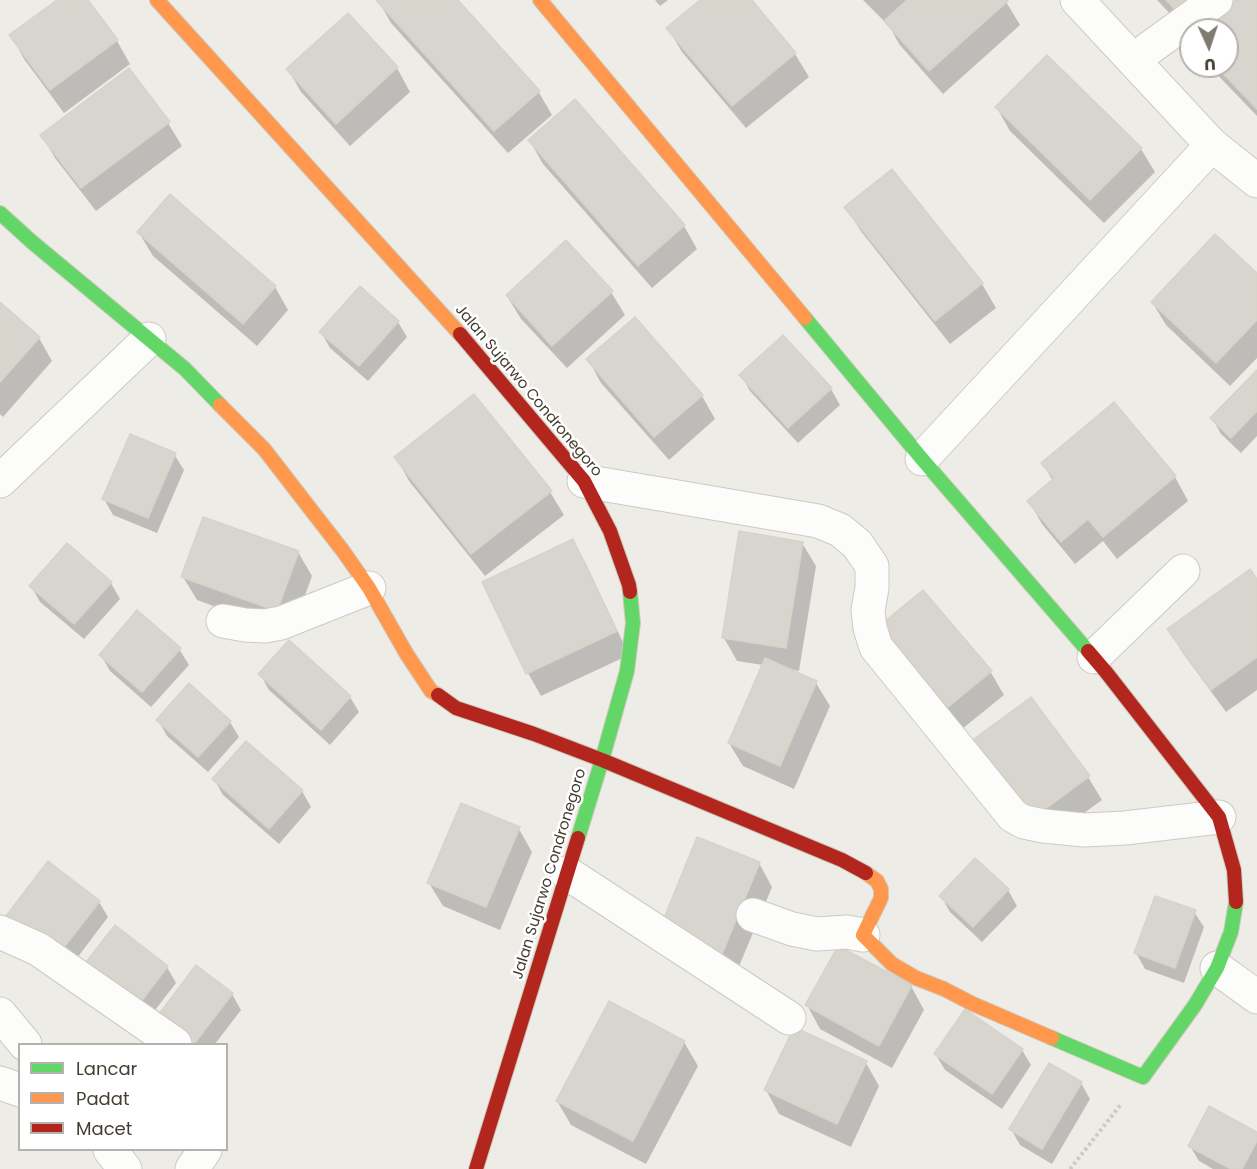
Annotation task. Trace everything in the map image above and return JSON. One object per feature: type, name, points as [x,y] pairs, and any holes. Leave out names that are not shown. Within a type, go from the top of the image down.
[{"type":"street","name":"Jalan Sujarwo Condronegoro","points":[[157,0],[457,330],[585,482],[610,531],[628,585],[633,623],[627,671],[602,760],[476,1169]]},
{"type":"street","points":[[540,0],[922,459],[1094,657],[1219,817],[1234,870],[1236,906],[1231,932],[1217,968],[1195,1005],[1143,1077],[916,978],[892,964],[862,935],[847,932],[817,934],[792,929],[753,915]]},
{"type":"street","points":[[1077,0],[1212,145],[1257,181]]},
{"type":"street","points":[[1133,60],[1216,0]]},
{"type":"street","points":[[922,459],[1212,145]]},
{"type":"street","points":[[0,213],[185,369],[264,449],[369,588],[406,653],[431,691],[456,708],[602,760],[831,855],[864,871],[877,881],[881,898],[862,935]]},
{"type":"street","points":[[0,481],[149,339]]},
{"type":"street","points":[[585,482],[818,520],[840,530],[857,544],[872,566],[872,588],[868,610],[870,628],[876,647],[1013,816],[1024,822],[1084,830],[1125,828],[1219,817]]},
{"type":"street","points":[[1094,657],[1183,571]]},
{"type":"street","points":[[224,621],[265,626],[282,623],[369,588]]},
{"type":"street","points":[[567,873],[789,1018]]},
{"type":"street","points":[[0,932],[38,949],[174,1043]]},
{"type":"street","points":[[1217,968],[1257,997]]},
{"type":"street","points":[[0,1014],[24,1043]]},
{"type":"street","points":[[0,1083],[18,1089]]},
{"type":"street","points":[[112,1151],[125,1169]]},
{"type":"street","points":[[192,1169],[204,1151]]},
{"type":"path","points":[[1070,1169],[1143,1077]]},
{"type":"building","points":[[57,0],[88,0],[118,40],[50,90],[9,35]]},
{"type":"building","points":[[376,0],[458,0],[540,91],[494,131]]},
{"type":"building","points":[[700,0],[752,0],[796,53],[732,106],[666,28]]},
{"type":"building","points":[[907,0],[1008,1],[929,71],[884,21]]},
{"type":"building","points":[[1166,0],[1198,0],[1181,16]]},
{"type":"building","points":[[1227,0],[1257,0],[1257,109],[1227,78],[1239,78],[1239,18],[1208,18]]},
{"type":"building","points":[[348,13],[398,67],[336,124],[286,69]]},
{"type":"building","points":[[1047,55],[1142,148],[1090,200],[995,107]]},
{"type":"building","points":[[129,68],[170,122],[81,188],[40,135]]},
{"type":"building","points":[[575,99],[685,225],[638,266],[528,140]]},
{"type":"building","points":[[892,169],[983,283],[935,321],[844,207]]},
{"type":"building","points":[[170,194],[276,286],[243,324],[137,232]]},
{"type":"building","points":[[1215,234],[1257,273],[1257,320],[1216,363],[1151,302]]},
{"type":"building","points":[[566,240],[613,291],[552,346],[506,295]]},
{"type":"building","points":[[360,286],[399,321],[359,366],[319,332]]},
{"type":"building","points":[[0,302],[40,337],[0,382]]},
{"type":"building","points":[[635,317],[703,395],[654,437],[586,359]]},
{"type":"building","points":[[783,335],[832,388],[788,428],[739,375]]},
{"type":"building","points":[[1257,370],[1257,411],[1231,438],[1210,418]]},
{"type":"building","points":[[474,394],[552,491],[471,554],[394,457]]},
{"type":"building","points":[[1114,402],[1176,476],[1103,537],[1088,519],[1061,542],[1027,501],[1054,478],[1041,463]]},
{"type":"building","points":[[130,434],[176,453],[148,518],[102,499]]},
{"type":"building","points":[[203,517],[299,551],[277,611],[181,577]]},
{"type":"building","points":[[739,531],[803,542],[786,648],[722,638]]},
{"type":"building","points":[[573,539],[617,631],[526,674],[482,582]]},
{"type":"building","points":[[67,543],[112,582],[74,624],[29,586]]},
{"type":"building","points":[[1250,569],[1257,579],[1257,657],[1211,690],[1167,629]]},
{"type":"building","points":[[923,590],[992,671],[948,707],[879,626]]},
{"type":"building","points":[[137,610],[181,648],[142,692],[99,655]]},
{"type":"building","points":[[289,640],[351,696],[321,730],[258,674]]},
{"type":"building","points":[[765,658],[817,681],[780,766],[728,743]]},
{"type":"building","points":[[189,683],[231,721],[198,757],[156,720]]},
{"type":"building","points":[[1031,697],[1090,776],[1033,818],[974,739]]},
{"type":"building","points":[[246,741],[303,790],[269,829],[212,779]]},
{"type":"building","points":[[461,803],[520,827],[486,907],[427,883]]},
{"type":"building","points":[[697,837],[760,862],[722,954],[660,928]]},
{"type":"building","points":[[975,858],[1009,889],[973,927],[939,896]]},
{"type":"building","points":[[48,861],[100,901],[58,955],[6,916]]},
{"type":"building","points":[[1155,896],[1196,910],[1175,968],[1134,953]]},
{"type":"building","points":[[115,925],[168,966],[133,1012],[79,971]]},
{"type":"building","points":[[838,946],[912,985],[879,1046],[805,1005]]},
{"type":"building","points":[[196,965],[233,993],[195,1043],[182,1043],[153,1022]]},
{"type":"building","points":[[609,1001],[685,1041],[633,1141],[556,1101]]},
{"type":"building","points":[[965,1009],[1023,1049],[992,1094],[934,1054]]},
{"type":"building","points":[[794,1027],[867,1061],[837,1124],[764,1090]]},
{"type":"building","points":[[1049,1063],[1082,1082],[1042,1149],[1009,1129]]},
{"type":"building","points":[[1209,1106],[1257,1132],[1257,1141],[1242,1169],[1231,1169],[1188,1146]]},
{"type":"traffic: fast","points":[[0,213],[185,369],[220,405]]},
{"type":"traffic: fast","points":[[805,318],[922,459],[1088,651]]},
{"type":"traffic: fast","points":[[578,838],[627,671],[633,623],[630,592]]},
{"type":"traffic: fast","points":[[1052,1038],[1143,1077],[1195,1005],[1217,968],[1231,932],[1236,902]]},
{"type":"traffic: slow","points":[[157,0],[460,334]]},
{"type":"traffic: slow","points":[[540,0],[805,318]]},
{"type":"traffic: slow","points":[[220,405],[264,449],[343,551],[369,588],[406,653],[431,691],[438,695]]},
{"type":"traffic: slow","points":[[866,873],[877,881],[881,889],[881,898],[863,935],[892,964],[916,978],[1052,1038]]},
{"type":"traffic: jam","points":[[460,334],[584,481],[610,531],[630,592]]},
{"type":"traffic: jam","points":[[1088,651],[1219,817],[1234,870],[1236,902]]},
{"type":"traffic: jam","points":[[438,695],[456,708],[602,760],[842,860],[866,873]]},
{"type":"traffic: jam","points":[[476,1169],[578,838]]}]
